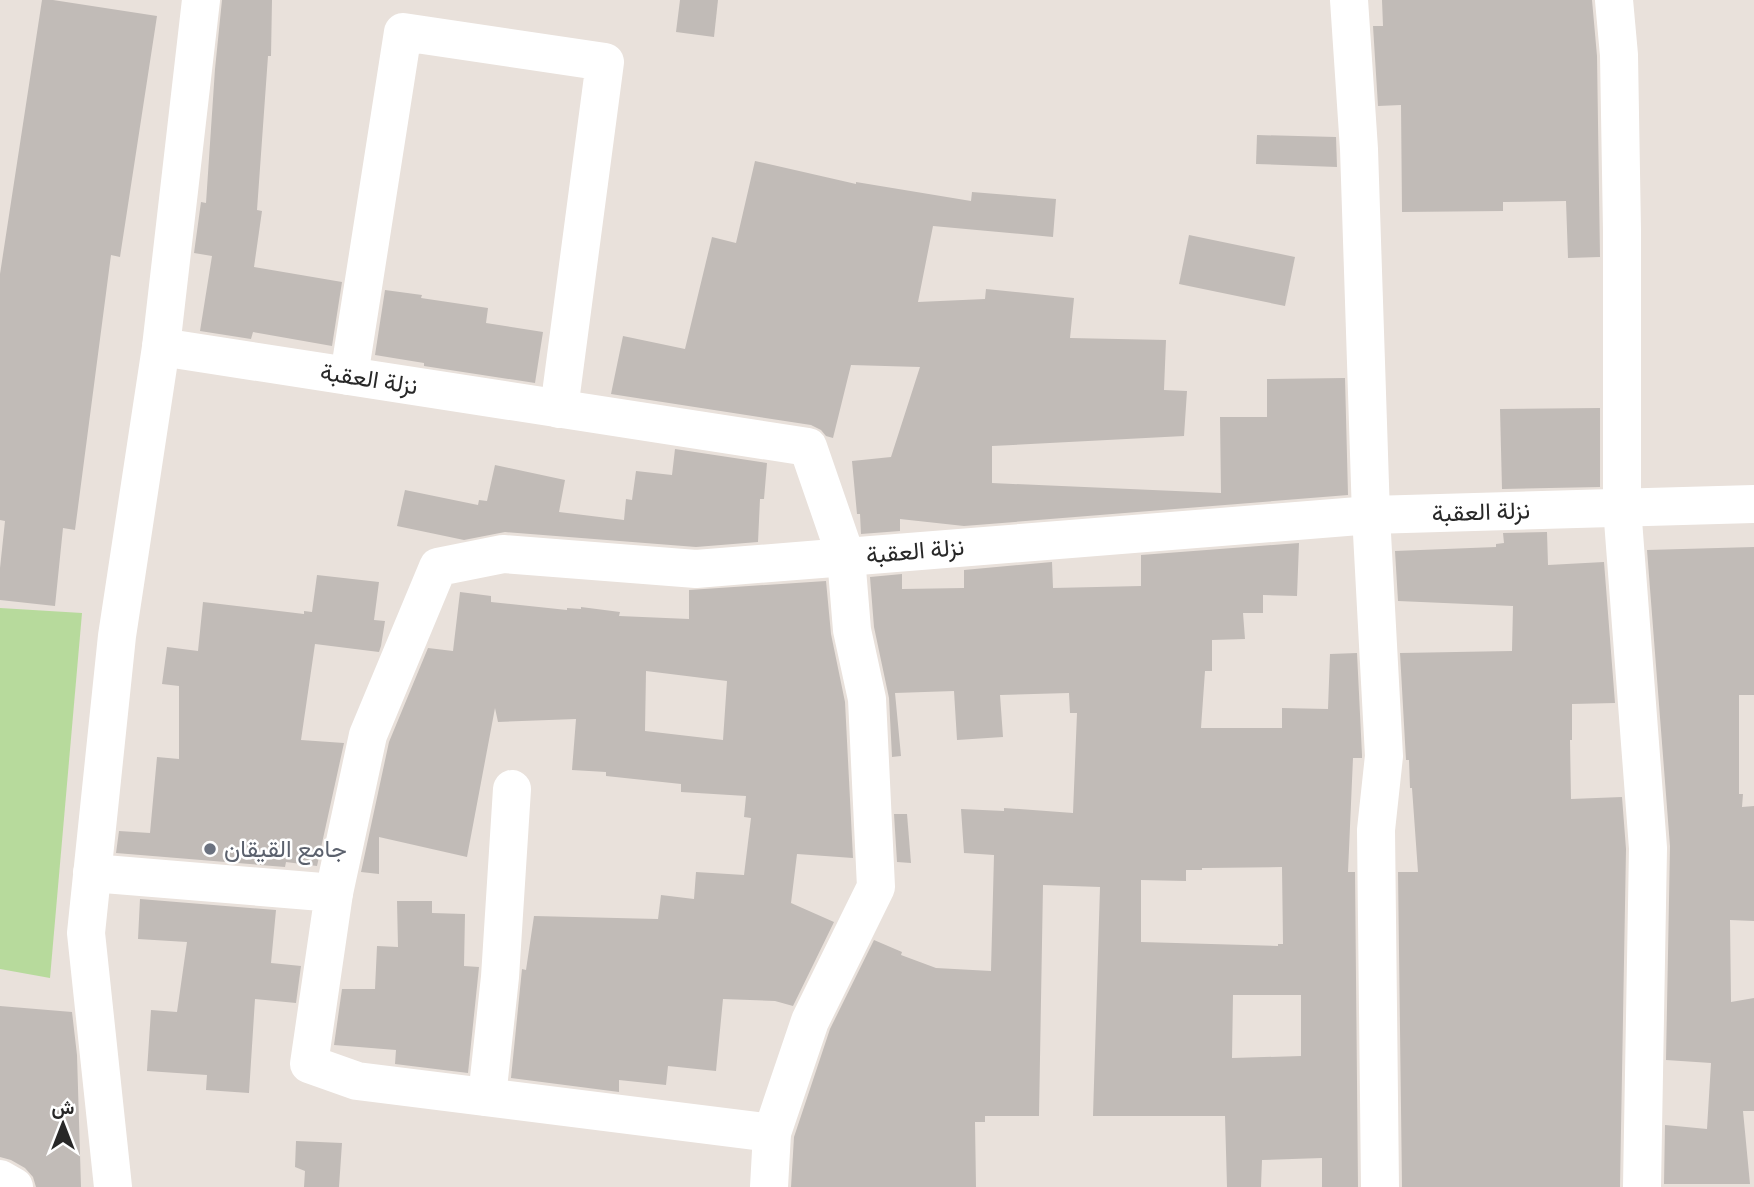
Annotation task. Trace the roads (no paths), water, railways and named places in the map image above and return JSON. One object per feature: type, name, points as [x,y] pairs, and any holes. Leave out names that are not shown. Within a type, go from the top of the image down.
[{"type":"street","points":[[113,1187],[86,933],[117,636],[161,347],[201,0]]},
{"type":"street","points":[[1349,0],[1359,149],[1371,515],[1384,756],[1376,830],[1380,1187]]},
{"type":"street","points":[[1614,0],[1619,55],[1622,231],[1622,507],[1648,848],[1642,1187]]},
{"type":"street","points":[[349,376],[402,32],[605,62],[559,409]]},
{"type":"street","name":"نزلة العقبة","points":[[161,347],[808,447],[846,557],[1371,515],[1754,503]]},
{"type":"street","points":[[769,1187],[772,1133],[810,1021],[876,887],[867,699],[852,630],[846,557],[696,569],[503,554],[438,567],[368,735],[334,893],[309,1065],[357,1081],[772,1133]]},
{"type":"street","points":[[486,1097],[500,977],[512,789]]},
{"type":"street","points":[[92,873],[334,893]]},
{"type":"street","points":[[0,1180],[14,1187]]},
{"type":"place","name":"جامع القيقان","points":[[210,849]]}]
